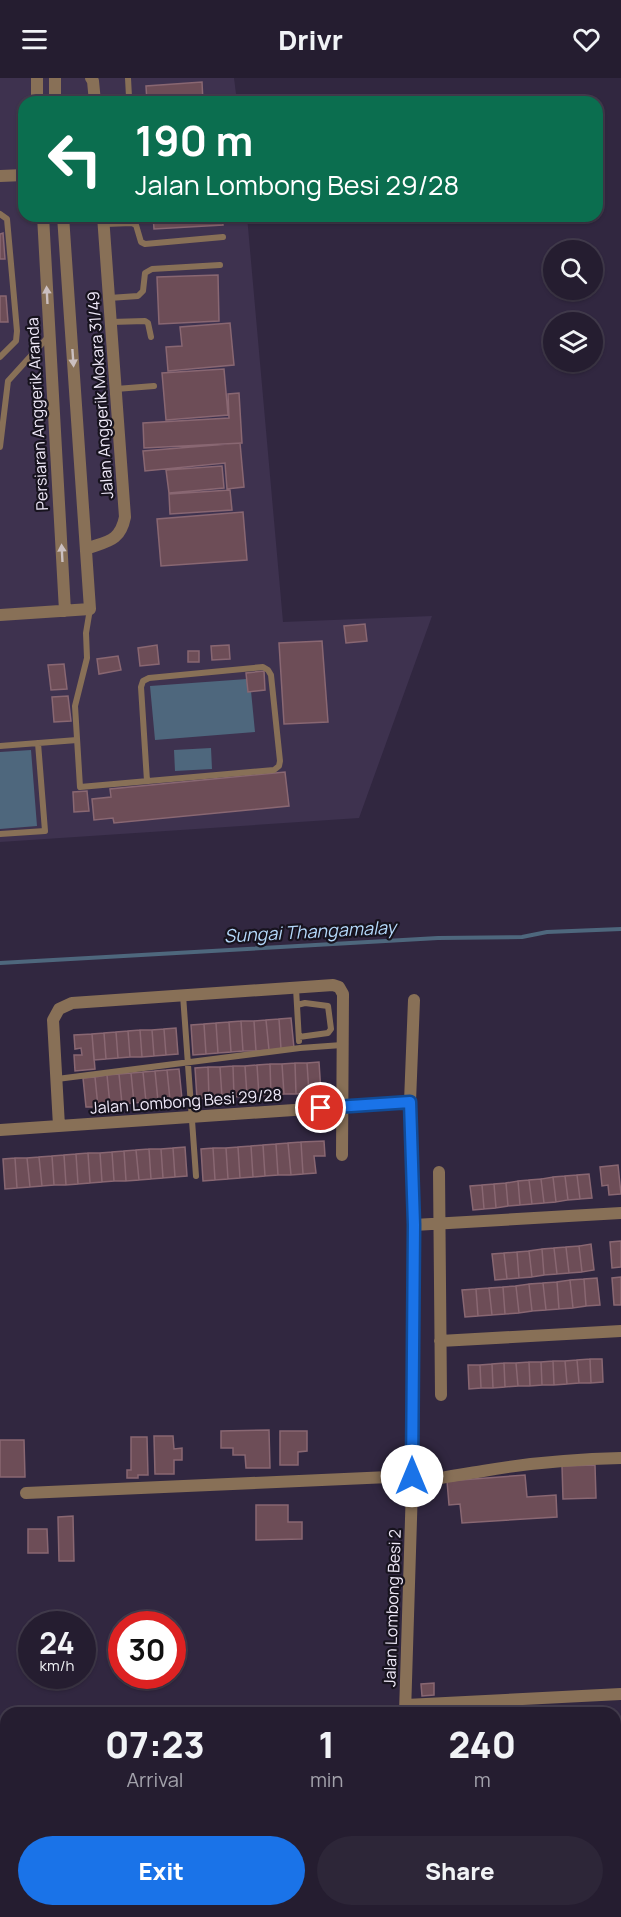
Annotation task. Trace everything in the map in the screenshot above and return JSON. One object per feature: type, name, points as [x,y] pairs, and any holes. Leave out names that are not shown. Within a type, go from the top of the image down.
[{"type":"street","points":[[37,78],[37,96]]},
{"type":"street","points":[[55,78],[55,96]]},
{"type":"street","points":[[91,78],[94,96]]},
{"type":"street","points":[[0,176],[18,175]]},
{"type":"street","name":"Persiaran Anggerik Aranda","points":[[43,222],[65,611]]},
{"type":"street","points":[[0,615],[90,609],[63,222]]},
{"type":"street","name":"Jalan Anggerik Mokara 31/49","points":[[86,549],[116,538],[123,528],[125,517],[104,222]]},
{"type":"street","points":[[59,1126],[53,1020],[59,1010],[72,1003],[333,985],[339,987],[343,994],[342,1155]]},
{"type":"street","name":"Jalan Lombong Besi 2","points":[[406,1707],[412,1481],[414,1225],[410,1102],[414,1000]]},
{"type":"street","name":"Jalan Lombong Besi 29/28","points":[[0,1130],[410,1102]]},
{"type":"street","points":[[439,1172],[441,1395]]},
{"type":"street","points":[[414,1225],[621,1213]]},
{"type":"street","points":[[440,1341],[621,1331]]},
{"type":"street","points":[[26,1493],[412,1481],[514,1466],[581,1459],[621,1458]]},
{"type":"street","points":[[435,1707],[621,1694]]},
{"type":"lane","points":[[128,78],[129,96]]},
{"type":"lane","points":[[0,214],[8,219],[17,332],[16,340],[0,357]]},
{"type":"lane","points":[[123,222],[136,225],[141,242],[145,244],[223,237]]},
{"type":"lane","points":[[109,298],[138,296],[143,291],[145,273],[152,269],[220,265]]},
{"type":"lane","points":[[111,322],[145,321],[148,323],[151,337]]},
{"type":"lane","points":[[0,447],[8,381],[49,335]]},
{"type":"lane","points":[[116,389],[154,386]]},
{"type":"lane","points":[[90,609],[86,633],[87,658],[75,706],[80,787],[274,770],[279,766],[271,675],[263,667],[149,678],[143,681],[141,687],[147,781]]},
{"type":"lane","points":[[0,746],[77,740]]},
{"type":"lane","points":[[0,834],[45,831],[38,743]]},
{"type":"lane","points":[[296,987],[300,1048]]},
{"type":"lane","points":[[183,995],[195,1176]]},
{"type":"lane","points":[[297,1005],[305,1003],[328,1006],[332,1029],[328,1033],[299,1037]]},
{"type":"lane","points":[[57,1079],[300,1048],[343,1045]]},
{"type":"shaded area","points":[[0,78],[234,78],[236,96],[18,96],[18,222],[248,222],[283,622],[432,616],[359,818],[0,842]]},
{"type":"water","points":[[247,679],[248,691],[251,691],[255,732],[155,740],[150,686]]},
{"type":"water","points":[[211,748],[212,769],[175,771],[174,750]]},
{"type":"water","points":[[31,750],[37,826],[0,829],[0,752]]},
{"type":"building","points":[[202,82],[203,96],[147,96],[146,86]]},
{"type":"building","points":[[153,222],[223,222],[223,225],[154,229]]},
{"type":"building","points":[[3,233],[5,259],[0,259],[0,234]]},
{"type":"building","points":[[218,275],[219,321],[159,324],[157,277]]},
{"type":"building","points":[[0,296],[6,296],[8,322],[0,322]]},
{"type":"building","points":[[230,323],[234,365],[168,371],[166,347],[182,346],[180,327]]},
{"type":"building","points":[[224,369],[228,415],[166,420],[162,373]]},
{"type":"building","points":[[239,393],[242,443],[144,448],[143,423],[229,418],[228,394]]},
{"type":"building","points":[[240,443],[244,487],[227,489],[225,463],[145,471],[143,451]]},
{"type":"building","points":[[222,466],[224,488],[169,493],[166,470]]},
{"type":"building","points":[[230,490],[232,510],[170,514],[169,494]]},
{"type":"building","points":[[243,512],[247,560],[161,566],[157,519]]},
{"type":"building","points":[[365,624],[367,641],[346,643],[344,626]]},
{"type":"building","points":[[322,641],[328,722],[284,724],[279,643]]},
{"type":"building","points":[[157,645],[159,664],[140,666],[138,648]]},
{"type":"building","points":[[229,645],[230,659],[212,660],[211,646]]},
{"type":"building","points":[[188,651],[199,651],[199,662],[188,662]]},
{"type":"building","points":[[118,656],[121,670],[99,674],[97,659]]},
{"type":"building","points":[[64,664],[67,689],[51,690],[48,665]]},
{"type":"building","points":[[264,671],[265,690],[248,692],[246,673]]},
{"type":"building","points":[[68,696],[71,721],[54,722],[52,697]]},
{"type":"building","points":[[285,772],[289,806],[114,823],[113,818],[94,820],[92,799],[111,797],[110,789]]},
{"type":"building","points":[[87,791],[89,811],[74,812],[73,792]]},
{"type":"building","points":[[291,1018],[294,1048],[281,1049],[279,1019]]},
{"type":"building","points":[[279,1019],[281,1049],[269,1050],[266,1020]]},
{"type":"building","points":[[266,1020],[269,1050],[256,1051],[254,1021]]},
{"type":"building","points":[[241,1021],[254,1021],[256,1051],[243,1051]]},
{"type":"building","points":[[241,1021],[243,1051],[231,1052],[229,1022]]},
{"type":"building","points":[[229,1022],[231,1052],[218,1053],[216,1023]]},
{"type":"building","points":[[216,1023],[218,1053],[206,1054],[204,1024]]},
{"type":"building","points":[[204,1024],[206,1054],[193,1055],[191,1025]]},
{"type":"building","points":[[176,1028],[178,1054],[166,1055],[164,1029]]},
{"type":"building","points":[[164,1029],[166,1055],[154,1056],[152,1030]]},
{"type":"building","points":[[140,1030],[142,1057],[130,1057],[128,1031]]},
{"type":"building","points":[[140,1030],[152,1030],[154,1056],[142,1057]]},
{"type":"building","points":[[128,1031],[130,1057],[118,1058],[116,1032]]},
{"type":"building","points":[[116,1032],[118,1058],[106,1059],[104,1033]]},
{"type":"building","points":[[104,1033],[106,1059],[94,1060],[92,1034]]},
{"type":"building","points":[[92,1034],[95,1069],[75,1071],[74,1055],[82,1055],[81,1048],[75,1049],[74,1035]]},
{"type":"building","points":[[319,1062],[321,1093],[309,1093],[307,1063]]},
{"type":"building","points":[[295,1063],[307,1063],[309,1093],[296,1094]]},
{"type":"building","points":[[295,1063],[296,1094],[284,1094],[282,1064]]},
{"type":"building","points":[[270,1064],[282,1064],[284,1094],[271,1095]]},
{"type":"building","points":[[270,1064],[271,1095],[259,1096],[257,1065]]},
{"type":"building","points":[[257,1065],[259,1096],[247,1096],[245,1066]]},
{"type":"building","points":[[233,1066],[245,1066],[247,1096],[234,1097]]},
{"type":"building","points":[[233,1066],[234,1097],[222,1097],[220,1067]]},
{"type":"building","points":[[208,1067],[220,1067],[222,1097],[209,1098]]},
{"type":"building","points":[[208,1067],[209,1098],[197,1099],[195,1068]]},
{"type":"building","points":[[179,1069],[182,1099],[170,1100],[167,1070]]},
{"type":"building","points":[[167,1070],[170,1100],[158,1101],[155,1071]]},
{"type":"building","points":[[155,1071],[158,1101],[146,1102],[143,1072]]},
{"type":"building","points":[[143,1072],[146,1102],[134,1103],[131,1073]]},
{"type":"building","points":[[131,1073],[134,1103],[122,1104],[119,1074]]},
{"type":"building","points":[[119,1074],[122,1104],[110,1105],[107,1075]]},
{"type":"building","points":[[107,1075],[110,1105],[98,1107],[95,1077]]},
{"type":"building","points":[[95,1077],[98,1107],[86,1107],[83,1078]]},
{"type":"building","points":[[324,1141],[325,1156],[314,1156],[316,1173],[303,1174],[301,1142]]},
{"type":"building","points":[[301,1142],[303,1174],[291,1175],[288,1143]]},
{"type":"building","points":[[288,1143],[291,1175],[278,1175],[276,1144]]},
{"type":"building","points":[[276,1144],[278,1175],[265,1176],[263,1145]]},
{"type":"building","points":[[263,1145],[265,1176],[253,1177],[251,1146]]},
{"type":"building","points":[[251,1146],[253,1177],[240,1178],[238,1147]]},
{"type":"building","points":[[185,1147],[187,1176],[175,1177],[173,1148]]},
{"type":"building","points":[[238,1147],[240,1178],[228,1179],[226,1148]]},
{"type":"building","points":[[173,1148],[175,1177],[163,1178],[161,1149]]},
{"type":"building","points":[[213,1148],[226,1148],[228,1179],[215,1180]]},
{"type":"building","points":[[213,1148],[215,1180],[203,1181],[201,1149]]},
{"type":"building","points":[[149,1149],[151,1179],[139,1180],[136,1150]]},
{"type":"building","points":[[149,1149],[161,1149],[163,1178],[151,1179]]},
{"type":"building","points":[[136,1150],[139,1180],[126,1181],[124,1151]]},
{"type":"building","points":[[124,1151],[126,1181],[114,1181],[112,1152]]},
{"type":"building","points":[[112,1152],[114,1181],[102,1182],[100,1153]]},
{"type":"building","points":[[88,1153],[90,1183],[78,1184],[76,1154]]},
{"type":"building","points":[[88,1153],[100,1153],[102,1182],[90,1183]]},
{"type":"building","points":[[76,1154],[78,1184],[66,1185],[64,1155]]},
{"type":"building","points":[[64,1155],[66,1185],[54,1185],[52,1156]]},
{"type":"building","points":[[52,1156],[54,1185],[42,1186],[39,1157]]},
{"type":"building","points":[[39,1157],[42,1186],[30,1187],[27,1158]]},
{"type":"building","points":[[15,1158],[17,1188],[5,1189],[3,1159]]},
{"type":"building","points":[[15,1158],[27,1158],[30,1187],[17,1188]]},
{"type":"building","points":[[618,1165],[621,1194],[609,1195],[608,1185],[602,1186],[600,1167]]},
{"type":"building","points":[[589,1174],[592,1198],[580,1199],[577,1175]]},
{"type":"building","points":[[577,1175],[580,1199],[568,1200],[565,1176]]},
{"type":"building","points":[[565,1176],[568,1200],[556,1202],[553,1177]]},
{"type":"building","points":[[553,1177],[556,1202],[544,1203],[541,1179]]},
{"type":"building","points":[[541,1179],[544,1203],[532,1204],[529,1180]]},
{"type":"building","points":[[529,1180],[532,1204],[520,1205],[518,1181]]},
{"type":"building","points":[[518,1181],[520,1205],[508,1206],[506,1183]]},
{"type":"building","points":[[506,1183],[508,1206],[496,1208],[494,1184]]},
{"type":"building","points":[[494,1184],[496,1208],[484,1209],[482,1185]]},
{"type":"building","points":[[482,1185],[484,1209],[473,1210],[470,1186]]},
{"type":"building","points":[[621,1241],[621,1267],[612,1268],[610,1242]]},
{"type":"building","points":[[591,1244],[594,1270],[582,1272],[579,1246]]},
{"type":"building","points":[[579,1246],[582,1272],[569,1273],[566,1247]]},
{"type":"building","points":[[566,1247],[569,1273],[557,1274],[554,1248]]},
{"type":"building","points":[[554,1248],[557,1274],[544,1275],[542,1249]]},
{"type":"building","points":[[542,1249],[544,1275],[532,1277],[529,1251]]},
{"type":"building","points":[[529,1251],[532,1277],[519,1278],[517,1252]]},
{"type":"building","points":[[517,1252],[519,1278],[507,1279],[504,1253]]},
{"type":"building","points":[[504,1253],[507,1279],[495,1280],[492,1254]]},
{"type":"building","points":[[621,1277],[621,1305],[614,1305],[612,1278]]},
{"type":"building","points":[[597,1278],[600,1305],[586,1306],[584,1279]]},
{"type":"building","points":[[584,1279],[586,1306],[573,1308],[570,1280]]},
{"type":"building","points":[[570,1280],[573,1308],[559,1309],[557,1282]]},
{"type":"building","points":[[557,1282],[559,1309],[546,1310],[543,1283]]},
{"type":"building","points":[[543,1283],[546,1310],[532,1311],[529,1284]]},
{"type":"building","points":[[529,1284],[532,1311],[519,1313],[516,1286]]},
{"type":"building","points":[[516,1286],[519,1313],[505,1314],[503,1287]]},
{"type":"building","points":[[503,1287],[505,1314],[492,1315],[489,1288]]},
{"type":"building","points":[[489,1288],[492,1315],[478,1316],[476,1289]]},
{"type":"building","points":[[476,1289],[478,1316],[465,1317],[462,1290]]},
{"type":"building","points":[[590,1359],[591,1383],[579,1383],[577,1360]]},
{"type":"building","points":[[590,1359],[602,1359],[603,1382],[591,1383]]},
{"type":"building","points":[[577,1360],[579,1383],[567,1384],[565,1361]]},
{"type":"building","points":[[553,1361],[554,1385],[542,1385],[541,1362]]},
{"type":"building","points":[[553,1361],[565,1361],[567,1384],[554,1385]]},
{"type":"building","points":[[529,1362],[530,1386],[518,1386],[516,1363]]},
{"type":"building","points":[[529,1362],[541,1362],[542,1385],[530,1386]]},
{"type":"building","points":[[504,1363],[505,1387],[493,1388],[492,1364]]},
{"type":"building","points":[[504,1363],[516,1363],[518,1386],[505,1387]]},
{"type":"building","points":[[492,1364],[493,1388],[481,1388],[480,1365]]},
{"type":"building","points":[[468,1365],[480,1365],[481,1388],[469,1389]]},
{"type":"building","points":[[269,1430],[270,1468],[246,1468],[245,1455],[233,1455],[233,1448],[221,1448],[221,1431]]},
{"type":"building","points":[[280,1431],[307,1431],[307,1451],[298,1452],[298,1465],[280,1465]]},
{"type":"building","points":[[154,1436],[173,1436],[174,1449],[182,1448],[182,1460],[174,1460],[174,1474],[155,1474]]},
{"type":"building","points":[[131,1437],[147,1437],[148,1475],[127,1478],[127,1470],[131,1470]]},
{"type":"building","points":[[0,1440],[24,1440],[25,1477],[0,1477]]},
{"type":"building","points":[[595,1465],[596,1498],[563,1499],[562,1466]]},
{"type":"building","points":[[525,1475],[527,1497],[556,1495],[557,1517],[462,1523],[460,1504],[449,1505],[447,1481]]},
{"type":"building","points":[[256,1505],[288,1505],[288,1522],[302,1522],[302,1539],[256,1540]]},
{"type":"building","points":[[73,1516],[74,1561],[59,1561],[58,1517]]},
{"type":"building","points":[[28,1529],[47,1529],[48,1553],[28,1553]]},
{"type":"building","points":[[434,1683],[434,1695],[422,1696],[421,1684]]},
{"type":"waterway","name":"Sungai Thangamalay","points":[[0,963],[438,938],[522,937],[547,932],[621,929]]},
{"type":"route","points":[[321,1108],[410,1102],[414,1225],[412,1476]]}]
